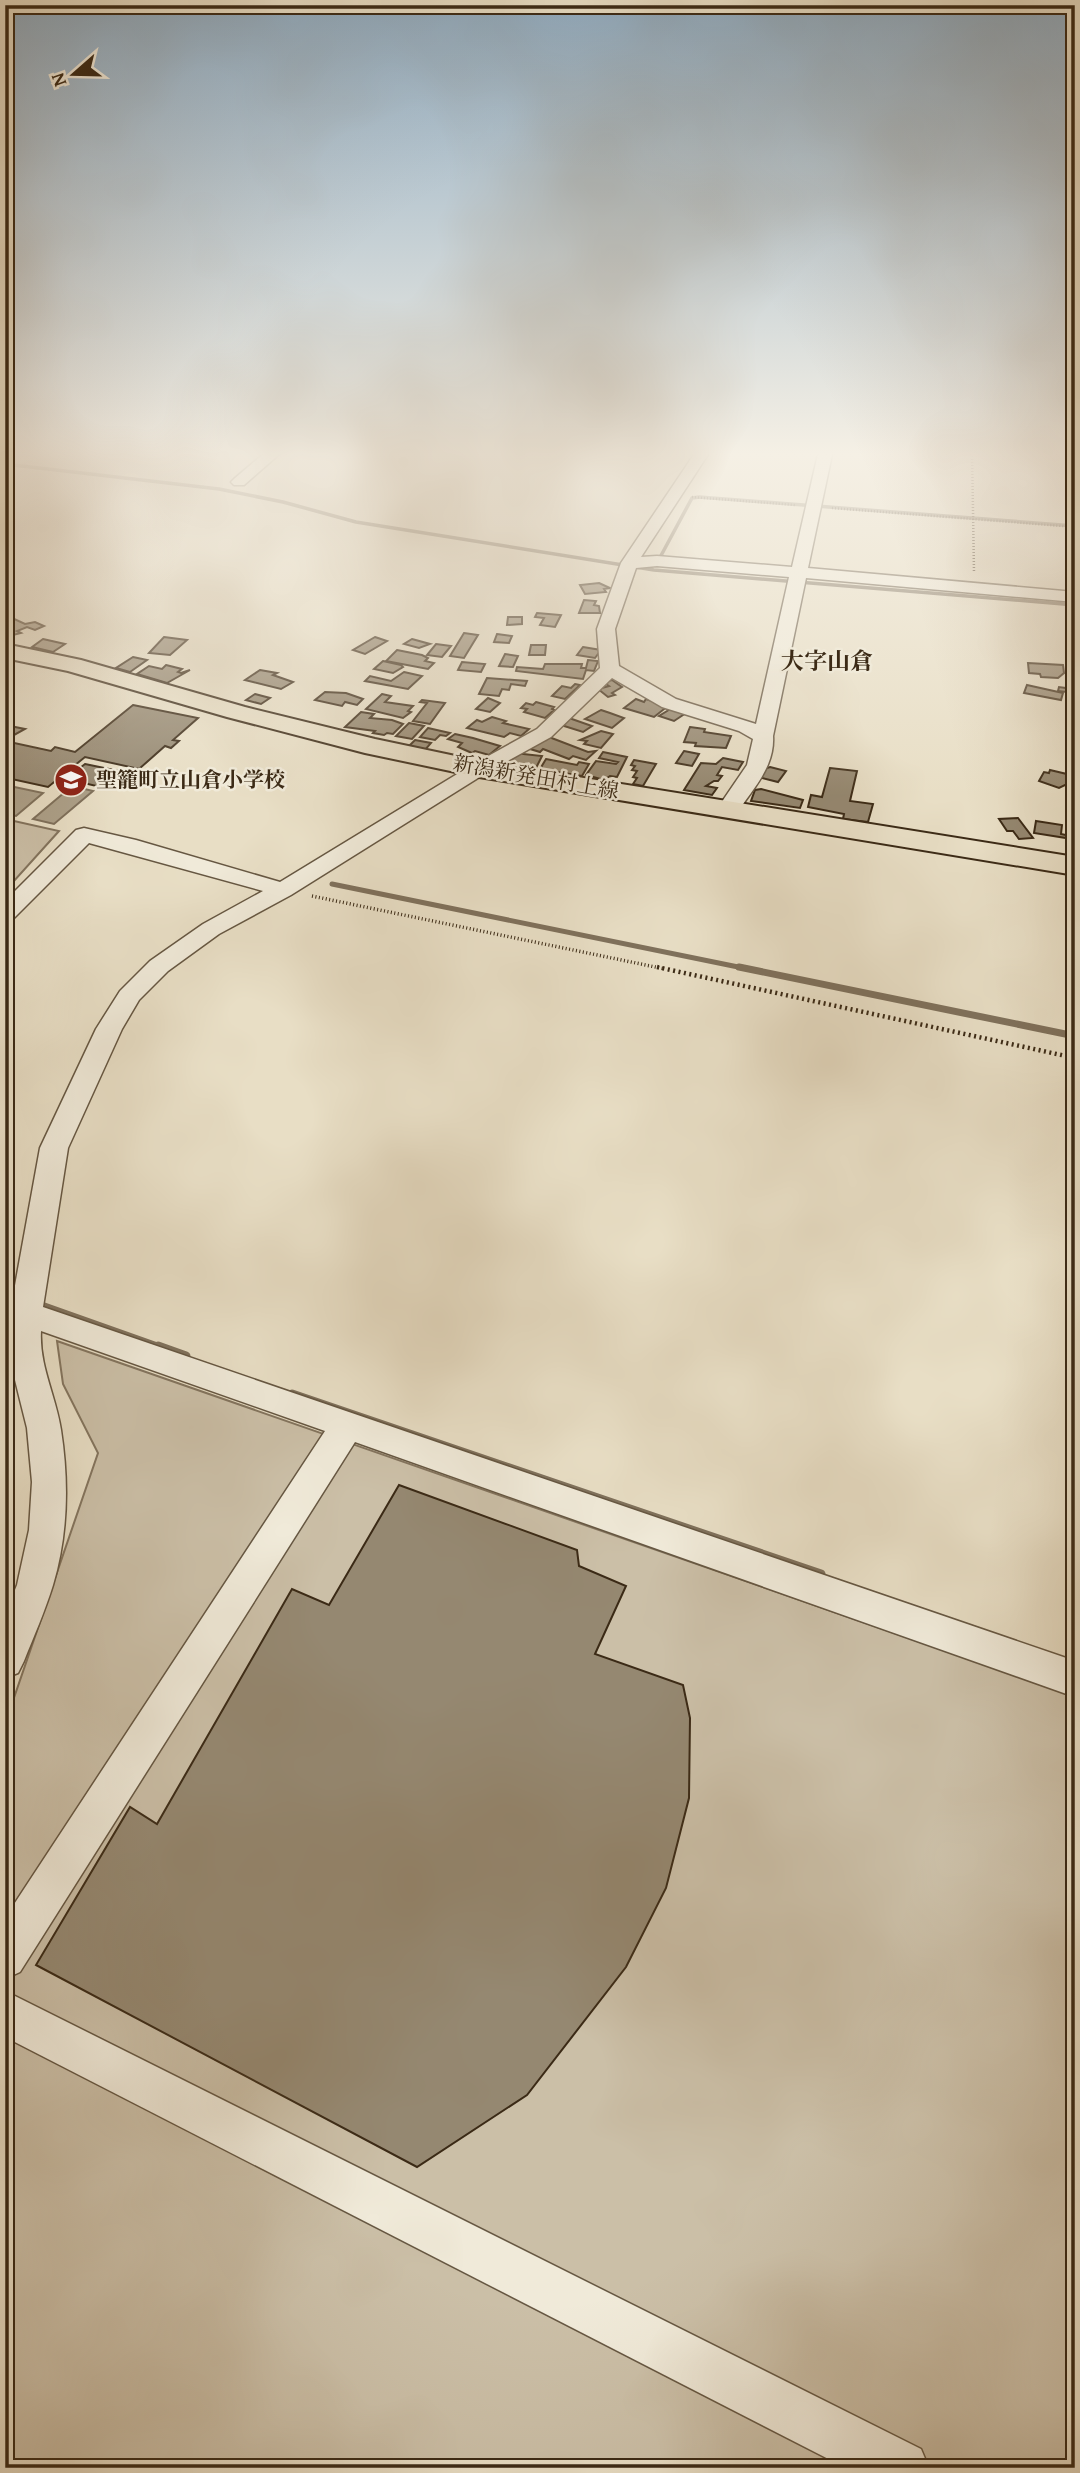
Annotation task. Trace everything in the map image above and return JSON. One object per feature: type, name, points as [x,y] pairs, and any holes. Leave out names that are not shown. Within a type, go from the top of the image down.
[{"type":"main road","name":"新潟新発田村上線","points":[[5,651],[72,665],[374,747],[480,769],[1075,866]]},
{"type":"street","points":[[610,669],[606,629],[628,565]]},
{"type":"street","points":[[712,565],[1075,597]]},
{"type":"street","points":[[728,808],[758,764],[801,565]]},
{"type":"street","points":[[610,669],[669,703],[746,727],[763,736]]},
{"type":"street","points":[[5,1661],[35,1585],[47,1530],[49,1482],[44,1429],[15,1356],[26,1313],[54,1148],[109,1029],[130,996],[159,966],[211,929],[283,890],[480,769],[544,733],[610,669]]},
{"type":"street","points":[[5,914],[84,835],[283,890]]},
{"type":"street","points":[[26,1313],[1075,1679]]},
{"type":"street","points":[[5,1957],[348,1424]]},
{"type":"street","points":[[5,2013],[902,2468]]},
{"type":"path","points":[[974,565],[974,588]]},
{"type":"path","points":[[283,890],[573,949],[1075,1058]]},
{"type":"shaded area","points":[[5,785],[43,793],[16,816],[5,813]]},
{"type":"shaded area","points":[[72,786],[93,791],[54,824],[33,819]]},
{"type":"shaded area","points":[[5,819],[59,831],[5,891]]},
{"type":"shaded area","points":[[57,1341],[1075,1696],[1075,2468],[5,2468],[5,1724],[98,1453],[63,1384]]},
{"type":"building","points":[[599,583],[610,588],[604,589],[606,592],[585,594],[580,585]]},
{"type":"building","points":[[584,600],[596,601],[594,605],[599,606],[600,613],[579,613]]},
{"type":"building","points":[[537,613],[561,615],[555,627],[540,625],[544,618],[535,617]]},
{"type":"building","points":[[508,617],[522,617],[522,624],[507,625]]},
{"type":"building","points":[[12,618],[25,624],[35,622],[44,626],[35,630],[27,627],[17,631],[21,633],[5,637],[5,621]]},
{"type":"building","points":[[464,633],[478,635],[464,658],[450,656]]},
{"type":"building","points":[[497,634],[512,636],[509,643],[494,642]]},
{"type":"building","points":[[164,637],[187,640],[170,655],[149,653]]},
{"type":"building","points":[[375,637],[387,641],[365,654],[353,650]]},
{"type":"building","points":[[43,639],[65,644],[53,652],[32,647]]},
{"type":"building","points":[[412,639],[430,644],[419,648],[404,644]]},
{"type":"building","points":[[436,644],[451,646],[442,657],[427,655]]},
{"type":"building","points":[[531,645],[546,645],[545,655],[529,655]]},
{"type":"building","points":[[583,647],[601,650],[595,658],[577,655]]},
{"type":"building","points":[[397,650],[422,655],[428,658],[425,661],[434,663],[428,669],[386,661]]},
{"type":"building","points":[[505,654],[518,656],[513,667],[499,666]]},
{"type":"building","points":[[133,657],[147,660],[130,672],[116,668]]},
{"type":"building","points":[[588,660],[598,661],[594,671],[586,670],[583,679],[516,671],[517,667],[543,669],[545,664],[582,664],[581,668],[586,668]]},
{"type":"building","points":[[383,661],[403,667],[393,673],[374,669]]},
{"type":"building","points":[[462,662],[485,664],[481,672],[458,670]]},
{"type":"building","points":[[1028,663],[1063,665],[1064,673],[1058,678],[1041,677],[1040,674],[1029,673]]},
{"type":"building","points":[[166,665],[182,669],[178,672],[181,673],[190,670],[167,683],[137,674],[149,666],[162,669]]},
{"type":"building","points":[[260,670],[277,673],[273,675],[293,682],[281,689],[245,680]]},
{"type":"building","points":[[404,672],[422,676],[408,689],[365,681],[370,676],[391,681]]},
{"type":"building","points":[[487,678],[527,681],[525,686],[511,684],[509,690],[502,689],[499,696],[479,694]]},
{"type":"building","points":[[1071,678],[1075,678],[1075,693],[1058,691],[1059,687],[1066,688],[1066,684],[1070,685]]},
{"type":"building","points":[[612,680],[622,687],[612,693],[615,695],[608,697],[598,689],[609,686],[603,682]]},
{"type":"building","points":[[575,684],[580,685],[565,699],[552,696],[562,686],[571,688]]},
{"type":"building","points":[[1027,685],[1063,693],[1061,700],[1024,693]]},
{"type":"building","points":[[325,692],[346,693],[363,699],[357,705],[345,702],[342,706],[315,700]]},
{"type":"building","points":[[255,694],[270,698],[261,704],[246,700]]},
{"type":"building","points":[[382,694],[391,696],[385,702],[413,706],[408,711],[411,712],[403,718],[366,709]]},
{"type":"building","points":[[488,698],[500,703],[490,712],[476,709]]},
{"type":"building","points":[[636,699],[644,702],[646,699],[668,706],[654,717],[624,708]]},
{"type":"building","points":[[420,702],[445,703],[430,724],[413,721],[427,703]]},
{"type":"building","points":[[536,702],[554,707],[554,710],[545,718],[524,712],[527,709],[521,708],[526,703],[533,705]]},
{"type":"building","points":[[133,705],[198,718],[173,740],[179,741],[171,748],[165,746],[139,769],[85,757],[48,787],[7,778],[11,775],[5,773],[5,741],[51,751],[55,747],[75,752]]},
{"type":"building","points":[[672,708],[686,713],[674,721],[659,716]]},
{"type":"building","points":[[601,710],[624,718],[612,728],[585,719]]},
{"type":"building","points":[[361,712],[374,714],[370,718],[403,724],[393,734],[384,735],[373,733],[375,731],[345,727]]},
{"type":"building","points":[[492,717],[506,721],[503,723],[529,729],[521,736],[510,733],[504,737],[467,728],[477,720],[482,722]]},
{"type":"building","points":[[569,718],[592,726],[583,732],[561,725]]},
{"type":"building","points":[[409,723],[424,726],[412,739],[396,736]]},
{"type":"building","points":[[5,725],[25,729],[5,740]]},
{"type":"building","points":[[690,727],[731,736],[726,748],[695,746],[696,743],[684,742]]},
{"type":"building","points":[[428,728],[450,733],[446,736],[440,735],[435,740],[420,737]]},
{"type":"building","points":[[601,731],[613,734],[601,748],[584,744],[587,741],[580,740]]},
{"type":"building","points":[[455,734],[500,746],[489,755],[475,751],[472,753],[458,747],[462,743],[448,739]]},
{"type":"building","points":[[549,737],[588,752],[596,751],[586,760],[573,756],[569,759],[543,749],[540,752],[527,748],[540,738],[546,740]]},
{"type":"building","points":[[415,740],[431,743],[425,750],[409,746]]},
{"type":"building","points":[[684,751],[699,754],[692,766],[676,763]]},
{"type":"building","points":[[603,752],[627,757],[617,777],[610,776],[604,780],[586,775],[596,761],[618,762],[599,758]]},
{"type":"building","points":[[514,753],[542,756],[536,768],[504,763]]},
{"type":"building","points":[[723,758],[743,762],[738,770],[722,767],[717,775],[722,776],[718,781],[706,786],[717,788],[712,795],[684,790],[701,763],[716,764]]},
{"type":"building","points":[[546,759],[577,765],[579,762],[589,764],[582,776],[540,769]]},
{"type":"building","points":[[634,760],[656,764],[643,786],[633,784],[637,778],[633,777],[637,771],[632,770],[635,766],[631,765]]},
{"type":"building","points":[[85,764],[124,772],[105,788],[66,779]]},
{"type":"building","points":[[770,767],[786,771],[778,782],[758,777],[764,769]]},
{"type":"building","points":[[830,768],[857,771],[850,801],[873,804],[868,822],[843,819],[844,814],[808,807],[811,795],[822,797]]},
{"type":"building","points":[[1050,770],[1071,775],[1068,781],[1073,782],[1072,785],[1059,788],[1039,781],[1044,772],[1049,773]]},
{"type":"building","points":[[761,789],[803,800],[800,808],[751,801],[755,790]]},
{"type":"building","points":[[1018,818],[1033,838],[1019,839],[1013,831],[1007,831],[999,819]]},
{"type":"building","points":[[1036,821],[1062,825],[1061,834],[1066,835],[1066,838],[1034,833]]},
{"type":"building","points":[[399,1485],[577,1550],[579,1566],[626,1586],[595,1654],[683,1685],[690,1718],[689,1798],[666,1888],[626,1967],[527,2095],[417,2167],[36,1965],[130,1807],[157,1824],[292,1589],[329,1605]]},
{"type":"waterway","points":[[625,565],[1075,605]]},
{"type":"waterway","points":[[332,884],[748,969]]},
{"type":"waterway","points":[[739,967],[1075,1036]]},
{"type":"waterway","points":[[5,1292],[21,1298]]},
{"type":"waterway","points":[[36,1303],[163,1348]]},
{"type":"waterway","points":[[158,1346],[186,1356]]},
{"type":"waterway","points":[[292,1394],[821,1574]]},
{"type":"place","name":"聖籠町立山倉小学校","points":[[71,780]]},
{"type":"district","name":"大字山倉","points":[[827,661]]}]
